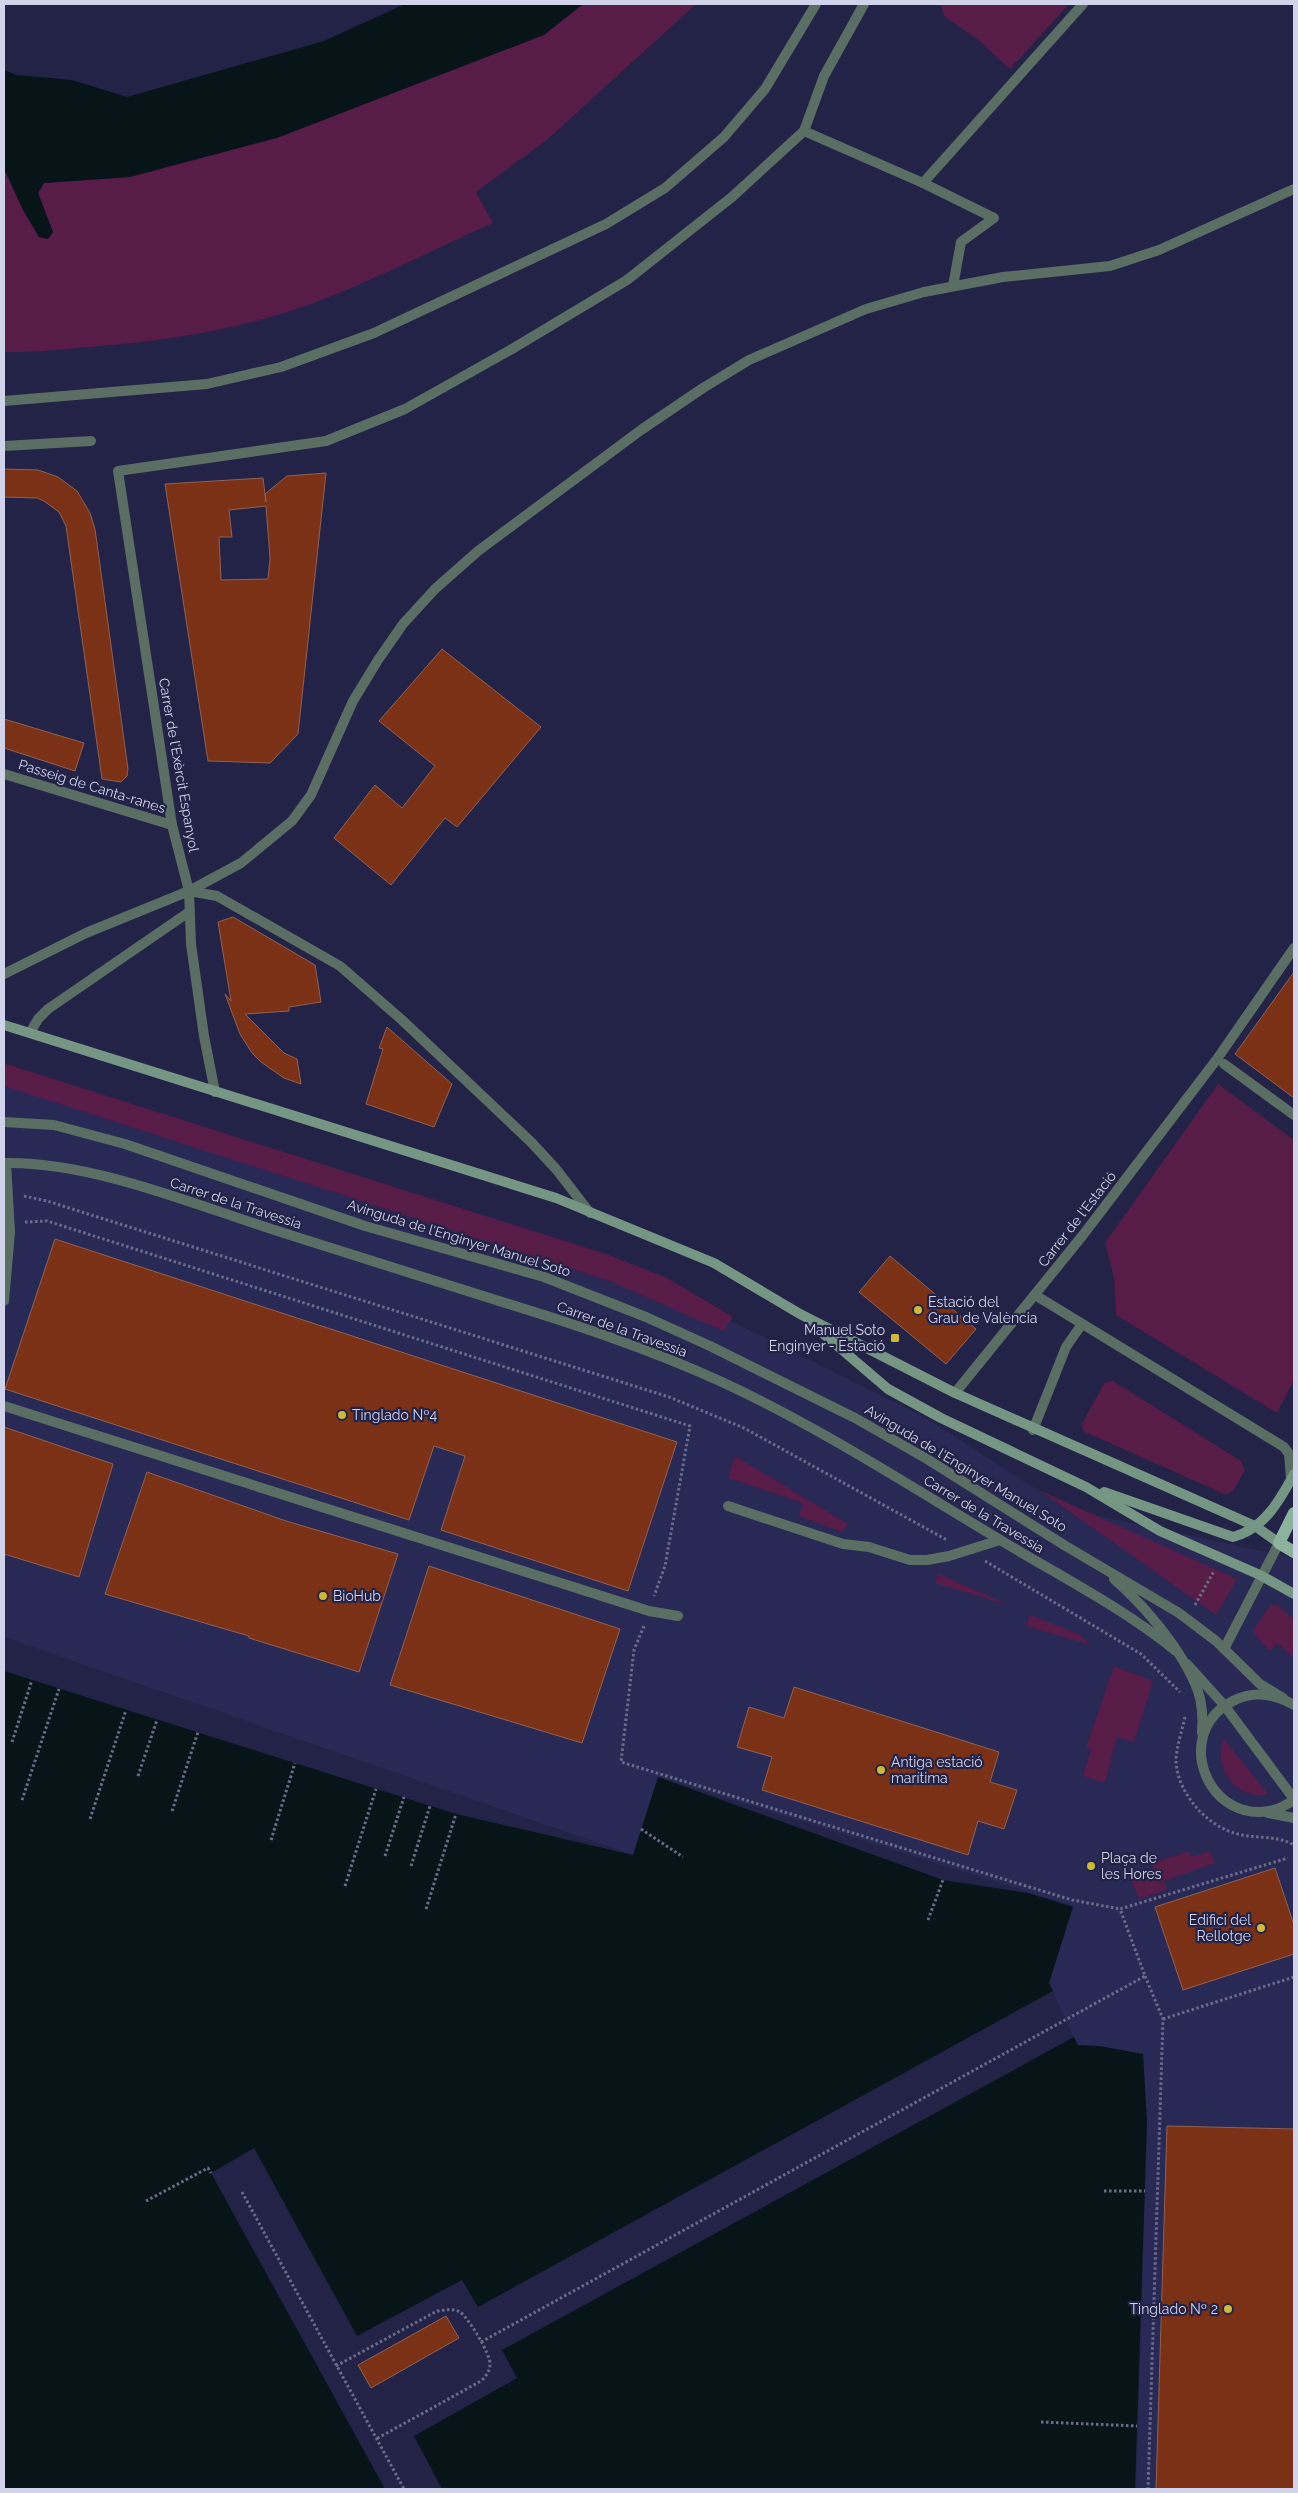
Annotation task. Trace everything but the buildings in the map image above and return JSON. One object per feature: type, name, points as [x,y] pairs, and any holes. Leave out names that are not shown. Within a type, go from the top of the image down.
[{"type":"main road","name":"Avinguda de l'Enginyer Manuel Soto","points":[[4,1025],[556,1198],[714,1263],[800,1314],[901,1364],[955,1394],[1033,1430],[1255,1526],[1294,1552]]},
{"type":"main road","name":"Avinguda de l'Enginyer Manuel Soto","points":[[800,1314],[888,1389],[941,1418],[1086,1486],[1160,1531],[1260,1575],[1294,1594]]},
{"type":"main road","points":[[1086,1486],[1169,1514],[1224,1536],[1233,1537],[1244,1534],[1255,1526],[1274,1507],[1293,1476]]},
{"type":"main road","points":[[1279,1542],[1294,1513]]},
{"type":"street","points":[[4,401],[207,384],[281,367],[374,333],[606,224],[665,188],[724,137],[765,89],[816,4]]},
{"type":"street","points":[[864,4],[824,76],[804,131],[923,183],[994,218],[961,242],[953,286]]},
{"type":"street","points":[[923,183],[1084,4]]},
{"type":"street","name":"Carrer de l'Exèrcit Espanyol","points":[[214,1092],[201,1018],[189,912],[189,891],[172,825],[118,471],[326,442],[405,409],[512,349],[627,280],[732,197],[804,131]]},
{"type":"street","points":[[4,974],[86,933],[189,891],[241,864],[292,821],[311,795],[353,701],[403,624],[435,589],[478,551],[642,430],[749,360],[866,309],[924,292],[1003,277],[1110,266],[1159,250],[1294,189]]},
{"type":"street","points":[[4,446],[91,441]]},
{"type":"street","name":"Passeig de Canta-ranes","points":[[4,774],[172,825]]},
{"type":"street","points":[[189,891],[217,896],[340,966],[531,1142],[556,1168],[590,1213]]},
{"type":"street","points":[[30,1034],[38,1018],[48,1009],[189,912]]},
{"type":"street","name":"Carrer de l'Estació","points":[[955,1394],[1220,1062],[1294,948]]},
{"type":"street","points":[[1220,1062],[1294,1114]]},
{"type":"street","name":"Avinguda de l'Enginyer Manuel Soto","points":[[4,1122],[54,1125],[125,1144],[365,1226],[544,1277],[646,1317],[710,1346],[855,1418],[927,1459],[1187,1619],[1224,1649],[1260,1684],[1282,1698]]},
{"type":"street","name":"Carrer de la Travessia","points":[[4,1302],[10,1222],[6,1198],[5,1163],[33,1163],[74,1169],[160,1193],[551,1317],[636,1347],[722,1382],[815,1430],[1104,1603],[1174,1650]]},
{"type":"street","points":[[1035,1295],[1284,1447],[1289,1454],[1293,1476]]},
{"type":"street","points":[[1033,1430],[1066,1346],[1082,1324]]},
{"type":"street","points":[[4,1406],[649,1611],[678,1616]]},
{"type":"street","points":[[728,1506],[843,1544],[869,1547],[910,1560],[926,1560],[968,1551],[990,1541],[1000,1540]]},
{"type":"street","points":[[1224,1649],[1260,1575],[1279,1542]]},
{"type":"street","name":"Avinguda de l'Enginyer Manuel Soto","points":[[1093,1561],[1127,1590],[1150,1615],[1174,1650],[1198,1692],[1203,1722],[1202,1739]]},
{"type":"street","points":[[1174,1650],[1224,1705],[1294,1800],[1278,1809],[1258,1812]]},
{"type":"street","points":[[1294,1705],[1282,1698],[1262,1694],[1242,1696],[1224,1705],[1210,1720],[1202,1739],[1200,1756],[1204,1773],[1212,1788],[1233,1805],[1258,1812],[1294,1818]]},
{"type":"path","points":[[6,1198],[30,1196],[47,1201],[669,1397],[744,1428],[968,1551],[1141,1654],[1181,1694]]},
{"type":"path","points":[[10,1222],[46,1221],[690,1426],[665,1566],[634,1650],[621,1762],[1072,1900],[1120,1910],[1288,1858]]},
{"type":"path","points":[[1187,1619],[1215,1570]]},
{"type":"path","points":[[1162,1674],[1174,1650]]},
{"type":"path","points":[[12,1742],[32,1680]]},
{"type":"path","points":[[22,1800],[59,1689]]},
{"type":"path","points":[[90,1819],[126,1710]]},
{"type":"path","points":[[138,1776],[157,1720]]},
{"type":"path","points":[[172,1811],[198,1732]]},
{"type":"path","points":[[271,1840],[296,1763]]},
{"type":"path","points":[[345,1886],[376,1789]]},
{"type":"path","points":[[385,1856],[404,1797]]},
{"type":"path","points":[[411,1866],[430,1806]]},
{"type":"path","points":[[426,1909],[456,1814]]},
{"type":"path","points":[[641,1829],[683,1857]]},
{"type":"path","points":[[1288,1842],[1294,1839]]},
{"type":"path","points":[[928,1920],[943,1880]]},
{"type":"path","points":[[1120,1910],[1163,2019],[1148,2489]]},
{"type":"path","points":[[480,2342],[1145,1976]]},
{"type":"path","points":[[1163,2019],[1294,1977]]},
{"type":"path","points":[[146,2201],[208,2168],[211,2173]]},
{"type":"path","points":[[1104,2191],[1145,2191]]},
{"type":"path","points":[[242,2192],[404,2489]]},
{"type":"path","points":[[336,2366],[437,2311],[450,2309],[460,2312],[468,2320],[490,2358],[490,2365],[481,2381],[376,2439]]},
{"type":"path","points":[[1041,2422],[1137,2426]]},
{"type":"shaded area","points":[[405,4],[583,4],[544,35],[277,138],[130,177],[44,183],[38,193],[53,232],[48,239],[39,237],[4,172],[4,70],[17,75],[72,80],[127,97],[324,41]]},
{"type":"shaded area","points":[[583,4],[696,4],[548,139],[476,192],[493,223],[327,298],[250,323],[198,334],[144,342],[48,351],[4,352],[4,172],[6,172],[23,210],[39,237],[53,232],[38,193],[44,183],[130,177],[544,35]]},
{"type":"shaded area","points":[[941,4],[1069,4],[1010,69],[977,39],[944,16]]},
{"type":"shaded area","points":[[6,1064],[609,1255],[667,1278],[733,1317],[723,1331],[612,1282],[4,1086],[4,1065]]},
{"type":"shaded area","points":[[4,1077],[665,1288],[926,1418],[1067,1509],[1294,1558],[1294,2489],[1136,2489],[1147,2122],[1143,2055],[1099,2046],[1077,2045],[1049,1983],[1073,1906],[659,1777],[633,1855],[4,1637]]},
{"type":"shaded area","points":[[1218,1084],[1294,1140],[1294,1380],[1277,1413],[1116,1315],[1114,1278],[1105,1243]]},
{"type":"shaded area","points":[[1113,1381],[1241,1461],[1245,1470],[1233,1491],[1224,1494],[1083,1431],[1082,1424],[1104,1383]]},
{"type":"shaded area","points":[[735,1456],[848,1524],[842,1532],[799,1516],[803,1503],[728,1478]]},
{"type":"shaded area","points":[[1039,1490],[1237,1579],[1216,1615]]},
{"type":"shaded area","points":[[939,1574],[1011,1606],[935,1583]]},
{"type":"shaded area","points":[[1271,1604],[1278,1606],[1294,1619],[1294,1658],[1278,1644],[1269,1651],[1254,1633],[1253,1630]]},
{"type":"shaded area","points":[[1030,1615],[1079,1634],[1091,1645],[1026,1626]]},
{"type":"shaded area","points":[[1114,1666],[1153,1681],[1134,1742],[1117,1737],[1105,1783],[1083,1776],[1091,1749],[1086,1748]]},
{"type":"shaded area","points":[[4,1671],[456,1814],[633,1855],[658,1777],[943,1880],[1028,1893],[1073,1907],[1049,1983],[1053,1991],[478,2307],[462,2280],[357,2336],[254,2148],[211,2173],[385,2489],[4,2489]]},
{"type":"shaded area","points":[[1224,1739],[1268,1794],[1246,1793],[1230,1780],[1221,1760],[1221,1749]]},
{"type":"shaded area","points":[[1189,1851],[1191,1857],[1210,1851],[1215,1863],[1164,1881],[1167,1890],[1139,1899],[1131,1880],[1154,1872],[1152,1863]]},
{"type":"shaded area","points":[[1074,2037],[1078,2045],[1099,2046],[1143,2054],[1147,2122],[1135,2489],[442,2489],[414,2436],[517,2378],[502,2350]]},
{"type":"place","name":"Estació del Grau de València","points":[[918,1310]]},
{"type":"place","name":"Manuel Soto Enginyer - Estació","points":[[895,1338]]},
{"type":"place","name":"Tinglado Nº4","points":[[342,1415]]},
{"type":"place","name":"BioHub","points":[[323,1596]]},
{"type":"place","name":"Antiga estació marítima","points":[[881,1770]]},
{"type":"place","name":"Plaça de les Hores","points":[[1091,1866]]},
{"type":"place","name":"Edifici del Rellotge","points":[[1261,1928]]},
{"type":"place","name":"Tinglado Nº 2","points":[[1228,2309]]}]
